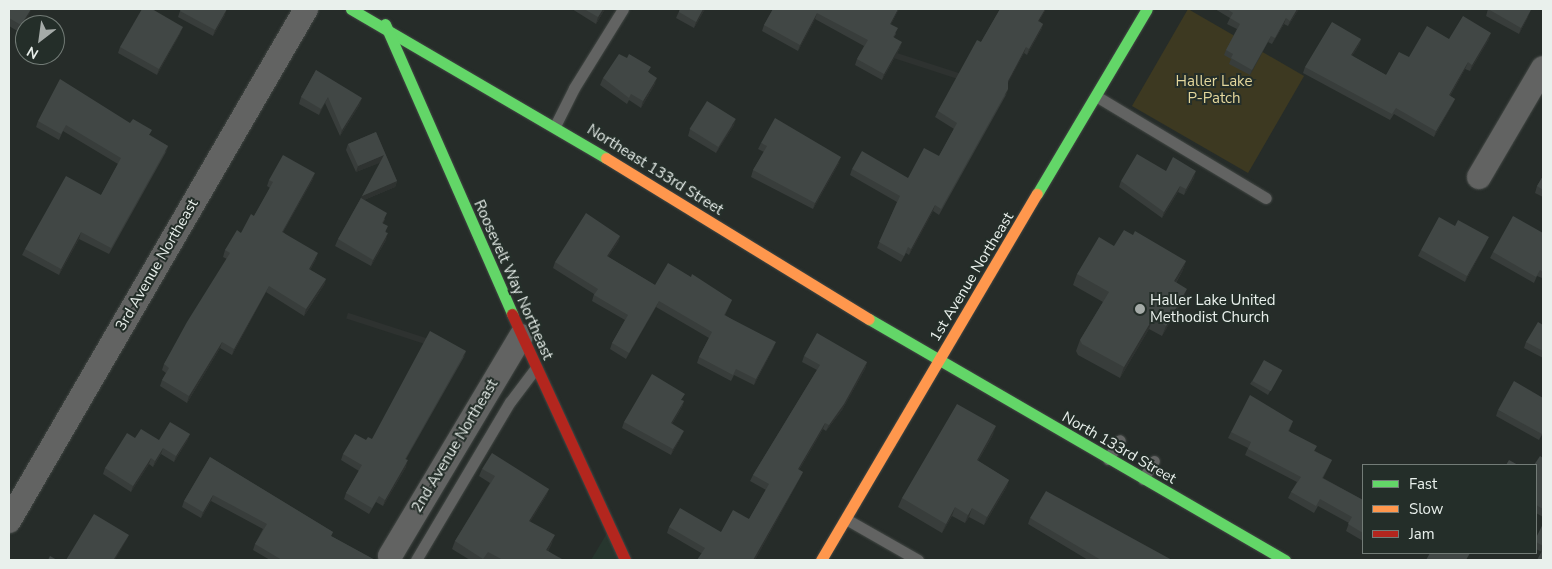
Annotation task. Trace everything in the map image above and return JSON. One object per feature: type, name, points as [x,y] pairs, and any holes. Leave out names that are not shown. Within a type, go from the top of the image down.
[{"type":"street","name":"3rd Avenue Northeast","points":[[9,521],[306,9]]},
{"type":"street","name":"Northeast 133rd Street","points":[[351,9],[555,126],[939,362]]},
{"type":"street","name":"Roosevelt Way Northeast","points":[[379,9],[535,369],[625,560]]},
{"type":"street","name":"1st Avenue Northeast","points":[[821,560],[1146,9]]},
{"type":"street","points":[[1479,177],[1543,68]]},
{"type":"street","name":"2nd Avenue Northeast","points":[[390,556],[521,336]]},
{"type":"street","name":"North 133rd Street","points":[[939,362],[1285,560]]},
{"type":"lane","points":[[555,126],[574,88],[624,9]]},
{"type":"lane","points":[[1096,96],[1266,198]]},
{"type":"lane","points":[[416,560],[510,402],[535,369]]},
{"type":"lane","points":[[1108,459],[1120,440]]},
{"type":"lane","points":[[1143,479],[1154,460]]},
{"type":"lane","points":[[846,518],[918,560]]},
{"type":"shaded area","points":[[610,528],[625,560],[591,560]]},
{"type":"green space","name":"Haller Lake P-Patch","points":[[1188,9],[1304,76],[1248,173],[1132,106]]},
{"type":"building","points":[[9,9],[31,9],[27,15],[15,15],[15,22],[9,18]]},
{"type":"building","points":[[142,9],[152,9],[183,27],[159,69],[120,47]]},
{"type":"building","points":[[181,9],[227,9],[215,30],[180,11]]},
{"type":"building","points":[[584,9],[603,9],[598,17]]},
{"type":"building","points":[[680,9],[703,9],[696,22],[679,12]]},
{"type":"building","points":[[773,9],[898,9],[890,24],[898,28],[893,37],[902,42],[884,74],[857,59],[868,40],[817,13],[800,45],[764,25]]},
{"type":"building","points":[[1000,9],[1045,9],[1038,21],[1043,24],[1029,49],[1026,47],[1008,81],[1008,89],[941,209],[935,205],[911,249],[908,247],[904,256],[879,242],[900,196],[852,169],[862,151],[908,178],[924,148],[939,156],[957,123],[938,111],[977,40],[981,42]]},
{"type":"building","points":[[1227,9],[1297,9],[1290,21],[1286,18],[1275,38],[1271,36],[1252,70],[1231,58],[1233,54],[1226,50],[1240,24],[1230,18],[1233,13]]},
{"type":"building","points":[[1488,9],[1528,9],[1531,10],[1521,28]]},
{"type":"building","points":[[1463,16],[1491,33],[1472,65],[1468,62],[1449,95],[1455,99],[1436,131],[1396,108],[1392,114],[1305,67],[1332,22],[1361,39],[1351,55],[1386,75],[1399,52],[1409,57],[1427,26],[1449,39]]},
{"type":"building","points":[[619,54],[627,58],[629,54],[651,67],[648,72],[657,78],[643,101],[631,94],[629,98],[603,78]]},
{"type":"building","points":[[316,70],[362,98],[342,130],[328,97],[321,109],[301,97]]},
{"type":"building","points":[[60,79],[130,123],[133,119],[152,130],[149,135],[168,146],[111,248],[81,232],[61,269],[25,249],[66,176],[101,195],[121,158],[66,125],[61,134],[38,121]]},
{"type":"building","points":[[707,101],[736,119],[718,147],[690,129]]},
{"type":"building","points":[[775,118],[841,157],[815,203],[753,170],[767,146],[761,143]]},
{"type":"building","points":[[376,132],[397,181],[362,196],[384,155],[358,166],[348,144]]},
{"type":"building","points":[[1137,154],[1166,171],[1173,157],[1196,171],[1186,189],[1180,186],[1164,212],[1121,181]]},
{"type":"building","points":[[283,155],[315,173],[282,232],[318,253],[309,269],[326,279],[306,309],[269,286],[234,349],[222,342],[189,396],[162,380],[169,368],[164,364],[187,322],[230,253],[225,250],[237,230],[241,233],[251,214],[254,216],[273,182],[269,180]]},
{"type":"building","points":[[1543,176],[1543,190],[1537,186]]},
{"type":"building","points":[[361,198],[387,213],[382,223],[388,226],[385,232],[388,233],[373,260],[338,239]]},
{"type":"building","points":[[586,213],[620,236],[607,256],[655,285],[668,263],[691,277],[692,274],[732,300],[724,315],[776,342],[756,379],[736,369],[733,375],[699,357],[712,332],[659,301],[629,353],[612,343],[628,315],[594,295],[598,289],[555,262]]},
{"type":"building","points":[[1513,216],[1543,233],[1543,272],[1540,270],[1536,277],[1493,252]]},
{"type":"building","points":[[1439,217],[1455,226],[1458,220],[1489,237],[1467,276],[1421,250]]},
{"type":"building","name":"Haller Lake United Methodist Church","points":[[1124,230],[1133,235],[1135,231],[1186,261],[1174,281],[1187,289],[1166,326],[1153,318],[1124,367],[1082,344],[1080,340],[1109,292],[1077,274],[1099,237],[1114,246]]},
{"type":"building","points":[[1538,322],[1543,325],[1543,351],[1526,342]]},
{"type":"building","points":[[430,331],[466,351],[405,459],[408,460],[385,500],[379,496],[372,508],[346,493],[362,465],[343,454],[355,434],[366,440],[368,437],[372,439]]},
{"type":"building","points":[[817,333],[867,362],[844,404],[829,425],[825,423],[798,469],[803,472],[753,560],[697,560],[705,548],[669,527],[680,508],[721,532],[733,510],[749,519],[769,484],[753,475],[820,365],[804,356]]},
{"type":"building","points":[[1264,360],[1282,370],[1271,391],[1252,381]]},
{"type":"building","points":[[652,374],[685,394],[681,400],[684,401],[671,423],[684,431],[673,449],[624,422]]},
{"type":"building","points":[[1514,381],[1543,398],[1542,434],[1498,410]]},
{"type":"building","points":[[1250,395],[1293,421],[1288,431],[1317,446],[1314,451],[1332,460],[1322,478],[1362,499],[1362,532],[1348,524],[1352,517],[1320,499],[1316,506],[1291,492],[1301,477],[1248,449],[1251,442],[1231,432]]},
{"type":"building","points":[[957,404],[996,426],[977,460],[1009,480],[987,517],[972,508],[968,515],[955,507],[946,524],[902,498]]},
{"type":"building","points":[[170,422],[190,434],[176,456],[163,448],[155,461],[151,458],[133,486],[105,468],[127,433],[135,438],[141,429],[159,440]]},
{"type":"building","points":[[492,453],[549,489],[529,521],[555,535],[546,550],[561,560],[503,560],[488,552],[483,559],[455,541],[495,476],[482,469]]},
{"type":"building","points":[[1540,456],[1543,458],[1543,509],[1537,506],[1537,464],[1535,464]]},
{"type":"building","points":[[210,457],[333,532],[331,536],[375,560],[282,560],[255,544],[267,524],[213,495],[203,512],[184,501]]},
{"type":"building","points":[[1509,460],[1516,464],[1507,464]]},
{"type":"building","points":[[1046,491],[1172,560],[1101,560],[1030,518]]},
{"type":"building","points":[[94,514],[129,535],[115,560],[66,560]]},
{"type":"building","points":[[1543,524],[1543,546],[1537,543],[1537,536]]},
{"type":"building","points":[[1543,549],[1543,560],[1537,560]]},
{"type":"building","points":[[1429,554],[1469,554],[1466,560],[1426,560]]},
{"type":"building","points":[[50,556],[57,560],[48,560]]},
{"type":"traffic: fast","points":[[351,9],[606,158]]},
{"type":"traffic: fast","points":[[1037,194],[1147,9]]},
{"type":"traffic: fast","points":[[385,24],[512,314]]},
{"type":"traffic: fast","points":[[869,319],[1285,560]]},
{"type":"traffic: slow","points":[[606,158],[869,319]]},
{"type":"traffic: slow","points":[[821,560],[1037,194]]},
{"type":"traffic: jam","points":[[512,314],[625,560]]},
{"type":"place","name":"Haller Lake United Methodist Church","points":[[1140,309]]}]
